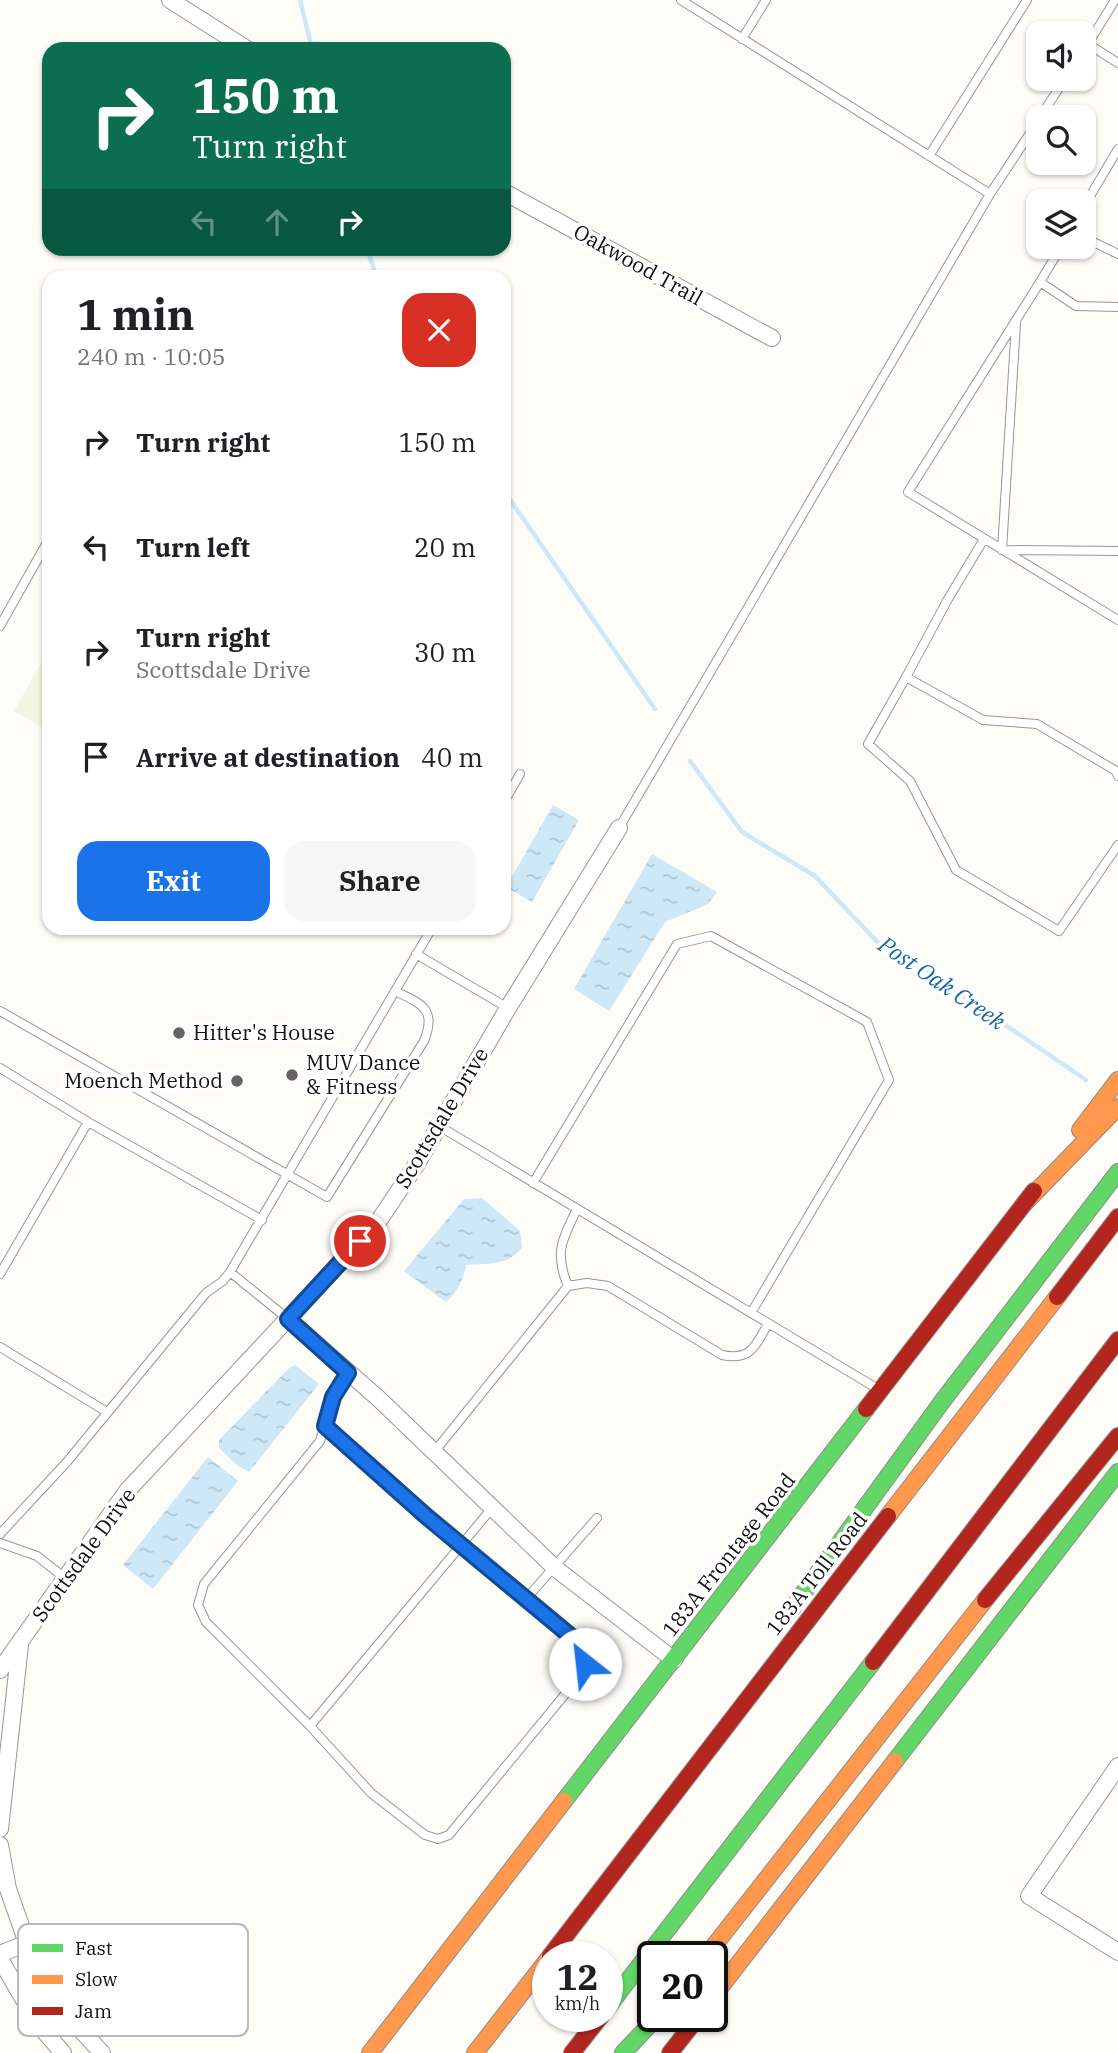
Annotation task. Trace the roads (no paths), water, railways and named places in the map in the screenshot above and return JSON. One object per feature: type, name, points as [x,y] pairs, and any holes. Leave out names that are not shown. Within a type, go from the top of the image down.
[{"type":"main road","name":"183A Frontage Road","points":[[370,2053],[1118,1080]]},
{"type":"main road","points":[[1025,1203],[1118,1107]]},
{"type":"main road","points":[[785,1618],[941,1403],[1118,1172]]},
{"type":"main road","name":"183A Toll Road","points":[[562,1941],[1118,1217]]},
{"type":"main road","points":[[623,1987],[1118,1339]]},
{"type":"main road","points":[[718,1941],[963,1627],[1118,1436]]},
{"type":"main road","points":[[728,1977],[1118,1472]]},
{"type":"main road","points":[[626,1857],[687,1754],[720,1709]]},
{"type":"main road","name":"183A Toll Road","points":[[475,2053],[532,1980]]},
{"type":"main road","points":[[572,2053],[588,2032]]},
{"type":"main road","points":[[624,2053],[643,2032]]},
{"type":"main road","points":[[670,2053],[686,2032]]},
{"type":"street","points":[[170,0],[236,42]]},
{"type":"street","name":"Oakwood Trail","points":[[511,196],[772,338]]},
{"type":"street","name":"Scottsdale Drive","points":[[0,1670],[127,1491],[378,1222],[619,828]]},
{"type":"street","points":[[288,1319],[435,1451],[555,1568],[674,1660]]},
{"type":"street","name":"Scottsdale Drive","points":[[0,1829],[20,1643]]},
{"type":"street","points":[[1118,1766],[1029,1896],[1118,1952]]},
{"type":"street","points":[[0,1845],[8,1889],[20,1924]]},
{"type":"street","points":[[18,1948],[0,1957],[18,1989]]},
{"type":"street","points":[[48,2036],[63,2053]]},
{"type":"street","points":[[86,2036],[102,2053]]},
{"type":"lane","points":[[681,0],[990,194]]},
{"type":"lane","points":[[743,39],[766,0]]},
{"type":"lane","points":[[929,156],[1027,0]]},
{"type":"lane","points":[[1096,31],[1115,0]]},
{"type":"lane","points":[[1096,52],[1118,63]]},
{"type":"lane","points":[[619,828],[990,194],[1026,139]]},
{"type":"lane","points":[[1094,189],[1118,149]]},
{"type":"lane","points":[[1096,243],[1118,254]]},
{"type":"lane","points":[[1054,259],[908,492],[1118,620]]},
{"type":"lane","points":[[1040,282],[1076,306],[1118,307]]},
{"type":"lane","points":[[1002,550],[1016,320]]},
{"type":"lane","points":[[984,539],[868,744],[910,781],[956,870],[1059,931],[1118,845]]},
{"type":"lane","points":[[1002,550],[1118,551]]},
{"type":"lane","points":[[0,626],[42,551]]},
{"type":"lane","points":[[906,677],[983,720],[1037,724],[1116,771],[1118,776]]},
{"type":"lane","points":[[511,786],[520,774]]},
{"type":"lane","points":[[0,1534],[66,1463],[206,1293],[230,1272],[428,935]]},
{"type":"lane","points":[[533,1183],[677,944],[711,936],[867,1022],[889,1080],[751,1313]]},
{"type":"lane","points":[[416,954],[508,1008]]},
{"type":"lane","points":[[0,1011],[327,1197],[424,1041],[430,1026],[428,1013],[419,1002],[395,991]]},
{"type":"lane","points":[[0,1068],[88,1122],[262,1220]]},
{"type":"lane","points":[[0,1274],[88,1122]]},
{"type":"lane","points":[[439,1126],[881,1391]]},
{"type":"lane","points":[[568,1286],[560,1268],[560,1243],[577,1209]]},
{"type":"lane","points":[[230,1272],[288,1319]]},
{"type":"lane","points":[[435,1451],[568,1286],[587,1283],[608,1286],[722,1355],[737,1358],[752,1350],[768,1324]]},
{"type":"lane","points":[[0,1347],[107,1412]]},
{"type":"lane","points":[[325,1426],[573,1638],[584,1652],[585,1664],[581,1675],[449,1835],[438,1839],[425,1835],[371,1793],[206,1622],[198,1605],[204,1584],[320,1441],[333,1397],[348,1373]]},
{"type":"lane","points":[[310,1727],[493,1507]]},
{"type":"lane","points":[[526,1600],[597,1518]]},
{"type":"lane","points":[[0,1544],[37,1556],[66,1579]]},
{"type":"water","points":[[553,805],[579,820],[532,902],[511,890],[511,878]]},
{"type":"water","points":[[652,854],[717,892],[708,904],[665,922],[609,1011],[574,989]]},
{"type":"water","points":[[482,1198],[520,1231],[522,1248],[503,1261],[466,1265],[459,1285],[446,1302],[404,1271],[464,1199]]},
{"type":"water","points":[[295,1365],[319,1384],[249,1472],[238,1466],[219,1448],[219,1440]]},
{"type":"water","points":[[208,1457],[238,1481],[153,1589],[123,1565]]},
{"type":"waterway","name":"Post Oak Creek","points":[[300,0],[310,42]]},
{"type":"waterway","name":"Post Oak Creek","points":[[370,256],[374,270]]},
{"type":"waterway","name":"Post Oak Creek","points":[[511,501],[655,709]]},
{"type":"waterway","name":"Post Oak Creek","points":[[690,761],[742,832],[815,876],[883,948],[904,956],[1086,1080]]},
{"type":"place","name":"Hitter's House","points":[[179,1033]]},
{"type":"place","name":"MUV Dance & Fitness","points":[[292,1075]]},
{"type":"place","name":"Moench Method","points":[[237,1081]]}]
